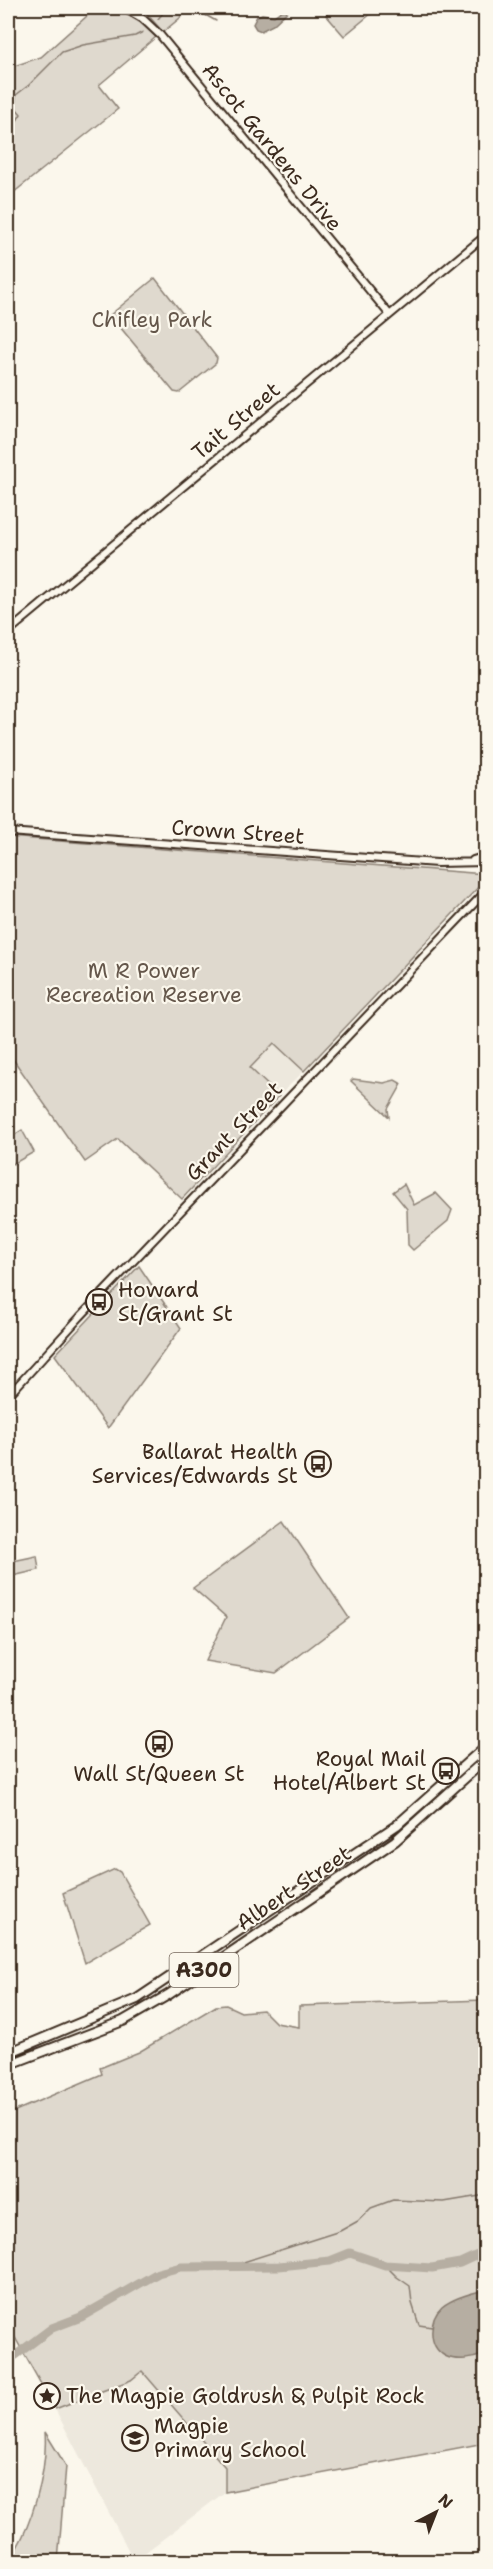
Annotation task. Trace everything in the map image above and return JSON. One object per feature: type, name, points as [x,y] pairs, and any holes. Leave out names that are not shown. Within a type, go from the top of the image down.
[{"type":"highway","name":"Albert Street","points":[[8,2053],[136,1999],[397,1825],[486,1746]]},
{"type":"highway","name":"Albert Street","points":[[8,2065],[141,2012],[395,1841],[486,1759]]},
{"type":"highway","points":[[245,1928],[252,1937]]},
{"type":"street","name":"Ascot Gardens Drive","points":[[124,8],[143,19],[160,35],[389,314]]},
{"type":"street","name":"Tait Street","points":[[8,632],[486,235]]},
{"type":"street","name":"Crown Street","points":[[8,832],[437,863],[486,862]]},
{"type":"street","name":"Crown Street","points":[[467,862],[486,856]]},
{"type":"street","name":"Grant Street","points":[[8,1396],[80,1317],[486,891]]},
{"type":"shaded area","points":[[285,8],[291,8],[273,25],[261,31],[256,29],[253,24],[257,16],[262,14],[274,16]]},
{"type":"shaded area","points":[[274,1042],[304,1071],[279,1096],[249,1068]]},
{"type":"shaded area","points":[[485,2290],[485,2354],[455,2359],[439,2352],[432,2332],[434,2318],[438,2312],[457,2298]]},
{"type":"shaded area","name":"Magpie Primary School","points":[[142,2371],[226,2467],[225,2492],[134,2561],[55,2409],[131,2380]]},
{"type":"green space","points":[[96,8],[121,12],[144,25],[156,37],[99,85],[118,109],[8,197],[8,68],[41,57]]},
{"type":"green space","points":[[136,8],[184,8],[180,18],[163,32],[147,14]]},
{"type":"green space","points":[[335,8],[378,8],[344,36],[326,15]]},
{"type":"green space","name":"Chifley Park","points":[[155,278],[217,358],[216,363],[179,393],[174,392],[110,315]]},
{"type":"green space","name":"M R Power Recreation Reserve","points":[[8,837],[485,874],[485,880],[304,1071],[274,1043],[250,1068],[279,1096],[182,1199],[118,1139],[85,1162],[8,1052]]},
{"type":"green space","points":[[353,1079],[384,1083],[395,1080],[402,1084],[388,1109],[389,1117],[351,1081]]},
{"type":"green space","points":[[22,1130],[34,1152],[13,1164],[8,1155],[8,1139]]},
{"type":"green space","points":[[404,1184],[414,1205],[436,1193],[452,1210],[448,1221],[413,1250],[408,1245],[407,1209],[393,1192]]},
{"type":"green space","points":[[139,1266],[181,1328],[108,1428],[55,1355]]},
{"type":"green space","points":[[284,1521],[349,1618],[276,1673],[205,1661],[226,1617],[193,1588]]},
{"type":"green space","points":[[37,1556],[39,1570],[8,1577],[8,1562]]},
{"type":"green space","points":[[115,1869],[120,1872],[150,1925],[85,1963],[63,1893]]},
{"type":"green space","points":[[485,2000],[485,2445],[479,2444],[225,2492],[225,2467],[142,2371],[131,2380],[55,2409],[8,2325],[8,2114],[102,2074],[100,2068],[139,2052],[216,2006],[226,2005],[241,2012],[263,2010],[276,2023],[299,2027],[299,2006]]},
{"type":"green space","points":[[45,2432],[66,2466],[58,2561],[8,2561],[24,2534],[36,2500],[44,2464]]},
{"type":"waterway","points":[[158,19],[167,8]]},
{"type":"waterway","points":[[193,8],[216,21]]},
{"type":"waterway","points":[[8,135],[21,114],[15,107],[16,95],[62,52],[83,45],[135,36],[143,32]]},
{"type":"waterway","points":[[234,2265],[340,2231],[358,2221],[371,2208],[393,2200],[444,2202],[486,2195]]},
{"type":"waterway","points":[[8,2359],[52,2328],[81,2317],[158,2273],[181,2267],[279,2266],[330,2261],[350,2253],[385,2265],[432,2268],[460,2263],[486,2251]]},
{"type":"waterway","points":[[385,2265],[410,2286],[412,2303],[419,2325],[432,2327]]},
{"type":"place","name":"Howard St/Grant St","points":[[99,1302]]},
{"type":"place","name":"Ballarat Health Services/Edwards St","points":[[318,1464]]},
{"type":"place","name":"Wall St/Queen St","points":[[159,1744]]},
{"type":"place","name":"Royal Mail Hotel/Albert St","points":[[446,1771]]},
{"type":"place","name":"The Magpie Goldrush & Pulpit Rock","points":[[47,2396]]},
{"type":"place","name":"Magpie Primary School","points":[[135,2438]]}]
